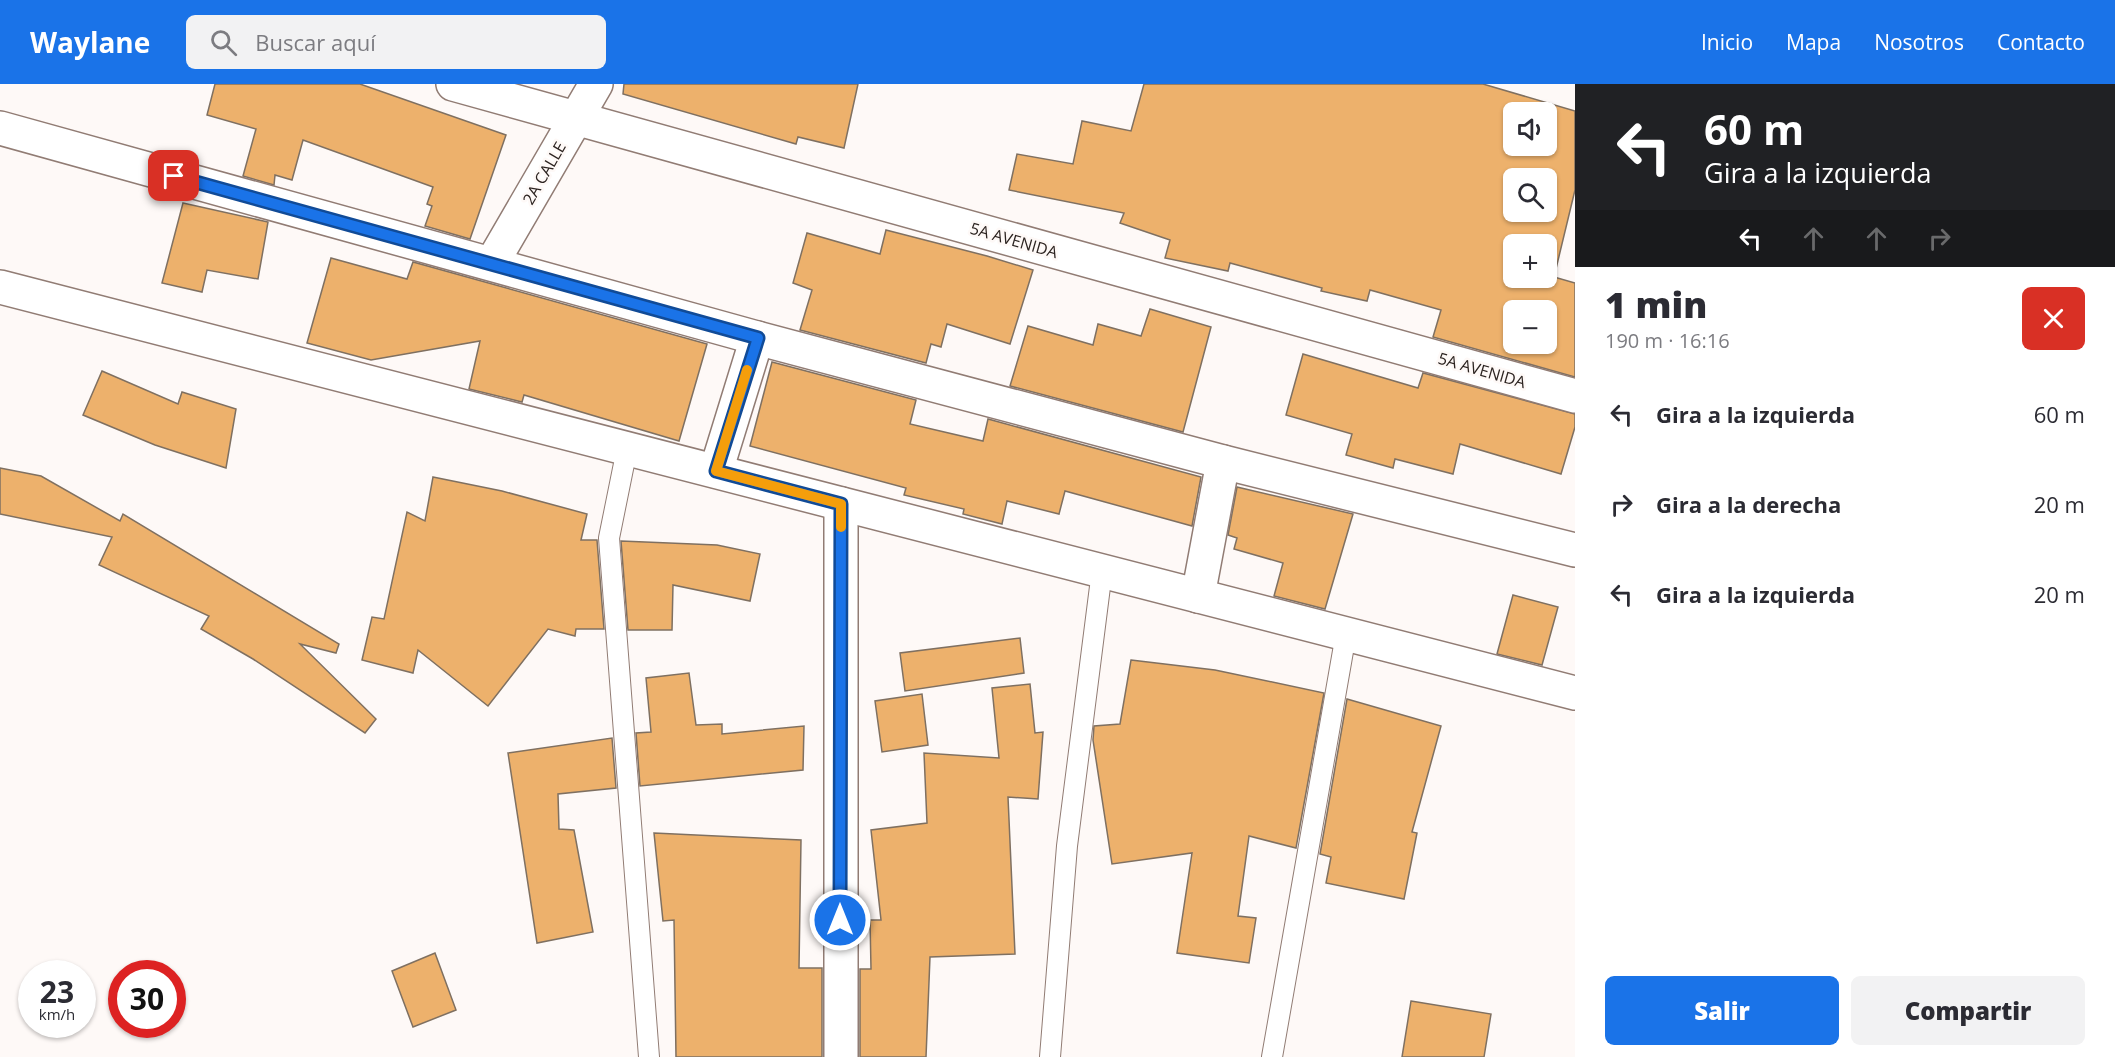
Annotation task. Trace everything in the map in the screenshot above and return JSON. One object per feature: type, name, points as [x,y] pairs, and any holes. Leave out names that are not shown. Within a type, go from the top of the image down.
[{"type":"street","name":"5A AVENIDA","points":[[453,84],[1575,396]]},
{"type":"street","name":"2A CALLE","points":[[492,263],[596,84]]},
{"type":"street","points":[[0,128],[758,338],[1223,462],[1575,550]]},
{"type":"street","points":[[0,287],[1575,693]]},
{"type":"street","points":[[716,471],[758,338]]},
{"type":"street","points":[[1198,596],[1223,462]]},
{"type":"street","points":[[841,504],[841,1057]]},
{"type":"lane","points":[[627,449],[609,538],[649,1057]]},
{"type":"lane","points":[[1050,1057],[1067,846],[1102,571]]},
{"type":"lane","points":[[1272,1057],[1346,634]]},
{"type":"building","points":[[215,84],[360,84],[506,135],[470,239],[425,226],[432,206],[427,204],[433,187],[303,140],[292,180],[275,175],[274,185],[243,176],[256,129],[207,115]]},
{"type":"building","points":[[624,84],[858,84],[844,148],[798,137],[796,144],[623,94]]},
{"type":"building","points":[[1144,84],[1483,84],[1544,102],[1503,102],[1503,156],[1557,156],[1557,106],[1575,111],[1575,190],[1557,265],[1557,234],[1503,234],[1503,288],[1557,288],[1557,278],[1575,283],[1575,377],[1433,337],[1441,310],[1370,290],[1367,301],[1321,291],[1322,288],[1230,263],[1228,271],[1165,258],[1170,240],[1120,223],[1124,213],[1009,190],[1017,154],[1073,164],[1082,121],[1131,131]]},
{"type":"building","points":[[183,203],[268,222],[258,279],[207,270],[202,292],[162,283]]},
{"type":"building","points":[[886,230],[1033,270],[1010,344],[947,324],[941,347],[931,344],[926,363],[800,330],[812,290],[793,283],[807,233],[880,254]]},
{"type":"building","points":[[331,258],[407,279],[413,262],[707,344],[679,441],[524,395],[522,402],[469,389],[480,341],[371,360],[307,343]]},
{"type":"building","points":[[1150,309],[1211,327],[1183,432],[1010,386],[1028,326],[1093,345],[1098,324],[1141,336]]},
{"type":"building","points":[[1303,354],[1418,388],[1423,373],[1575,414],[1575,427],[1561,474],[1460,444],[1453,474],[1395,459],[1393,468],[1346,455],[1352,434],[1286,415]]},
{"type":"building","points":[[772,362],[916,400],[910,424],[983,441],[988,419],[1201,477],[1192,526],[1065,491],[1059,514],[1007,501],[1002,524],[963,514],[964,509],[904,495],[906,488],[750,446]]},
{"type":"building","points":[[102,371],[178,404],[182,392],[236,409],[226,468],[155,445],[83,415]]},
{"type":"building","points":[[0,468],[41,476],[120,521],[123,514],[339,644],[336,653],[300,644],[376,719],[365,733],[253,659],[201,629],[209,616],[99,565],[112,537],[0,514]]},
{"type":"building","points":[[433,477],[502,491],[587,514],[581,540],[597,540],[604,629],[576,629],[575,636],[548,629],[488,706],[418,650],[413,673],[362,660],[372,617],[384,619],[407,512],[425,521]]},
{"type":"building","points":[[1237,487],[1353,514],[1325,609],[1274,596],[1283,563],[1234,549],[1237,538],[1228,535]]},
{"type":"building","points":[[621,541],[717,545],[760,554],[750,601],[673,585],[672,630],[628,630]]},
{"type":"building","points":[[1513,595],[1558,607],[1542,665],[1497,654]]},
{"type":"building","points":[[1020,638],[1024,673],[905,691],[900,653]]},
{"type":"building","points":[[1131,660],[1215,670],[1324,693],[1296,848],[1249,836],[1238,916],[1256,918],[1249,963],[1177,953],[1192,853],[1112,864],[1093,740],[1094,726],[1120,724]]},
{"type":"building","points":[[689,673],[696,725],[722,724],[722,734],[804,726],[803,770],[640,786],[636,733],[651,732],[646,678]]},
{"type":"building","points":[[1030,684],[1035,733],[1043,732],[1038,799],[1008,797],[1015,954],[930,957],[926,1057],[860,1057],[860,969],[871,969],[870,920],[881,920],[871,830],[927,823],[924,753],[999,758],[992,688]]},
{"type":"building","points":[[922,694],[928,745],[882,752],[875,701]]},
{"type":"building","points":[[1347,699],[1441,726],[1412,832],[1417,833],[1404,899],[1326,883],[1331,857],[1320,854]]},
{"type":"building","points":[[612,738],[616,788],[558,794],[559,829],[574,830],[593,932],[537,943],[508,753]]},
{"type":"building","points":[[654,833],[801,840],[799,968],[822,968],[822,1057],[676,1057],[674,920],[663,921]]},
{"type":"building","points":[[435,953],[456,1010],[413,1027],[392,971]]},
{"type":"building","points":[[1411,1001],[1491,1014],[1484,1057],[1402,1057]]},
{"type":"slow traffic","points":[[747,370],[716,471],[841,504],[841,527]]},
{"type":"route","points":[[174,176],[758,338],[716,471],[841,504],[840,920]]}]
